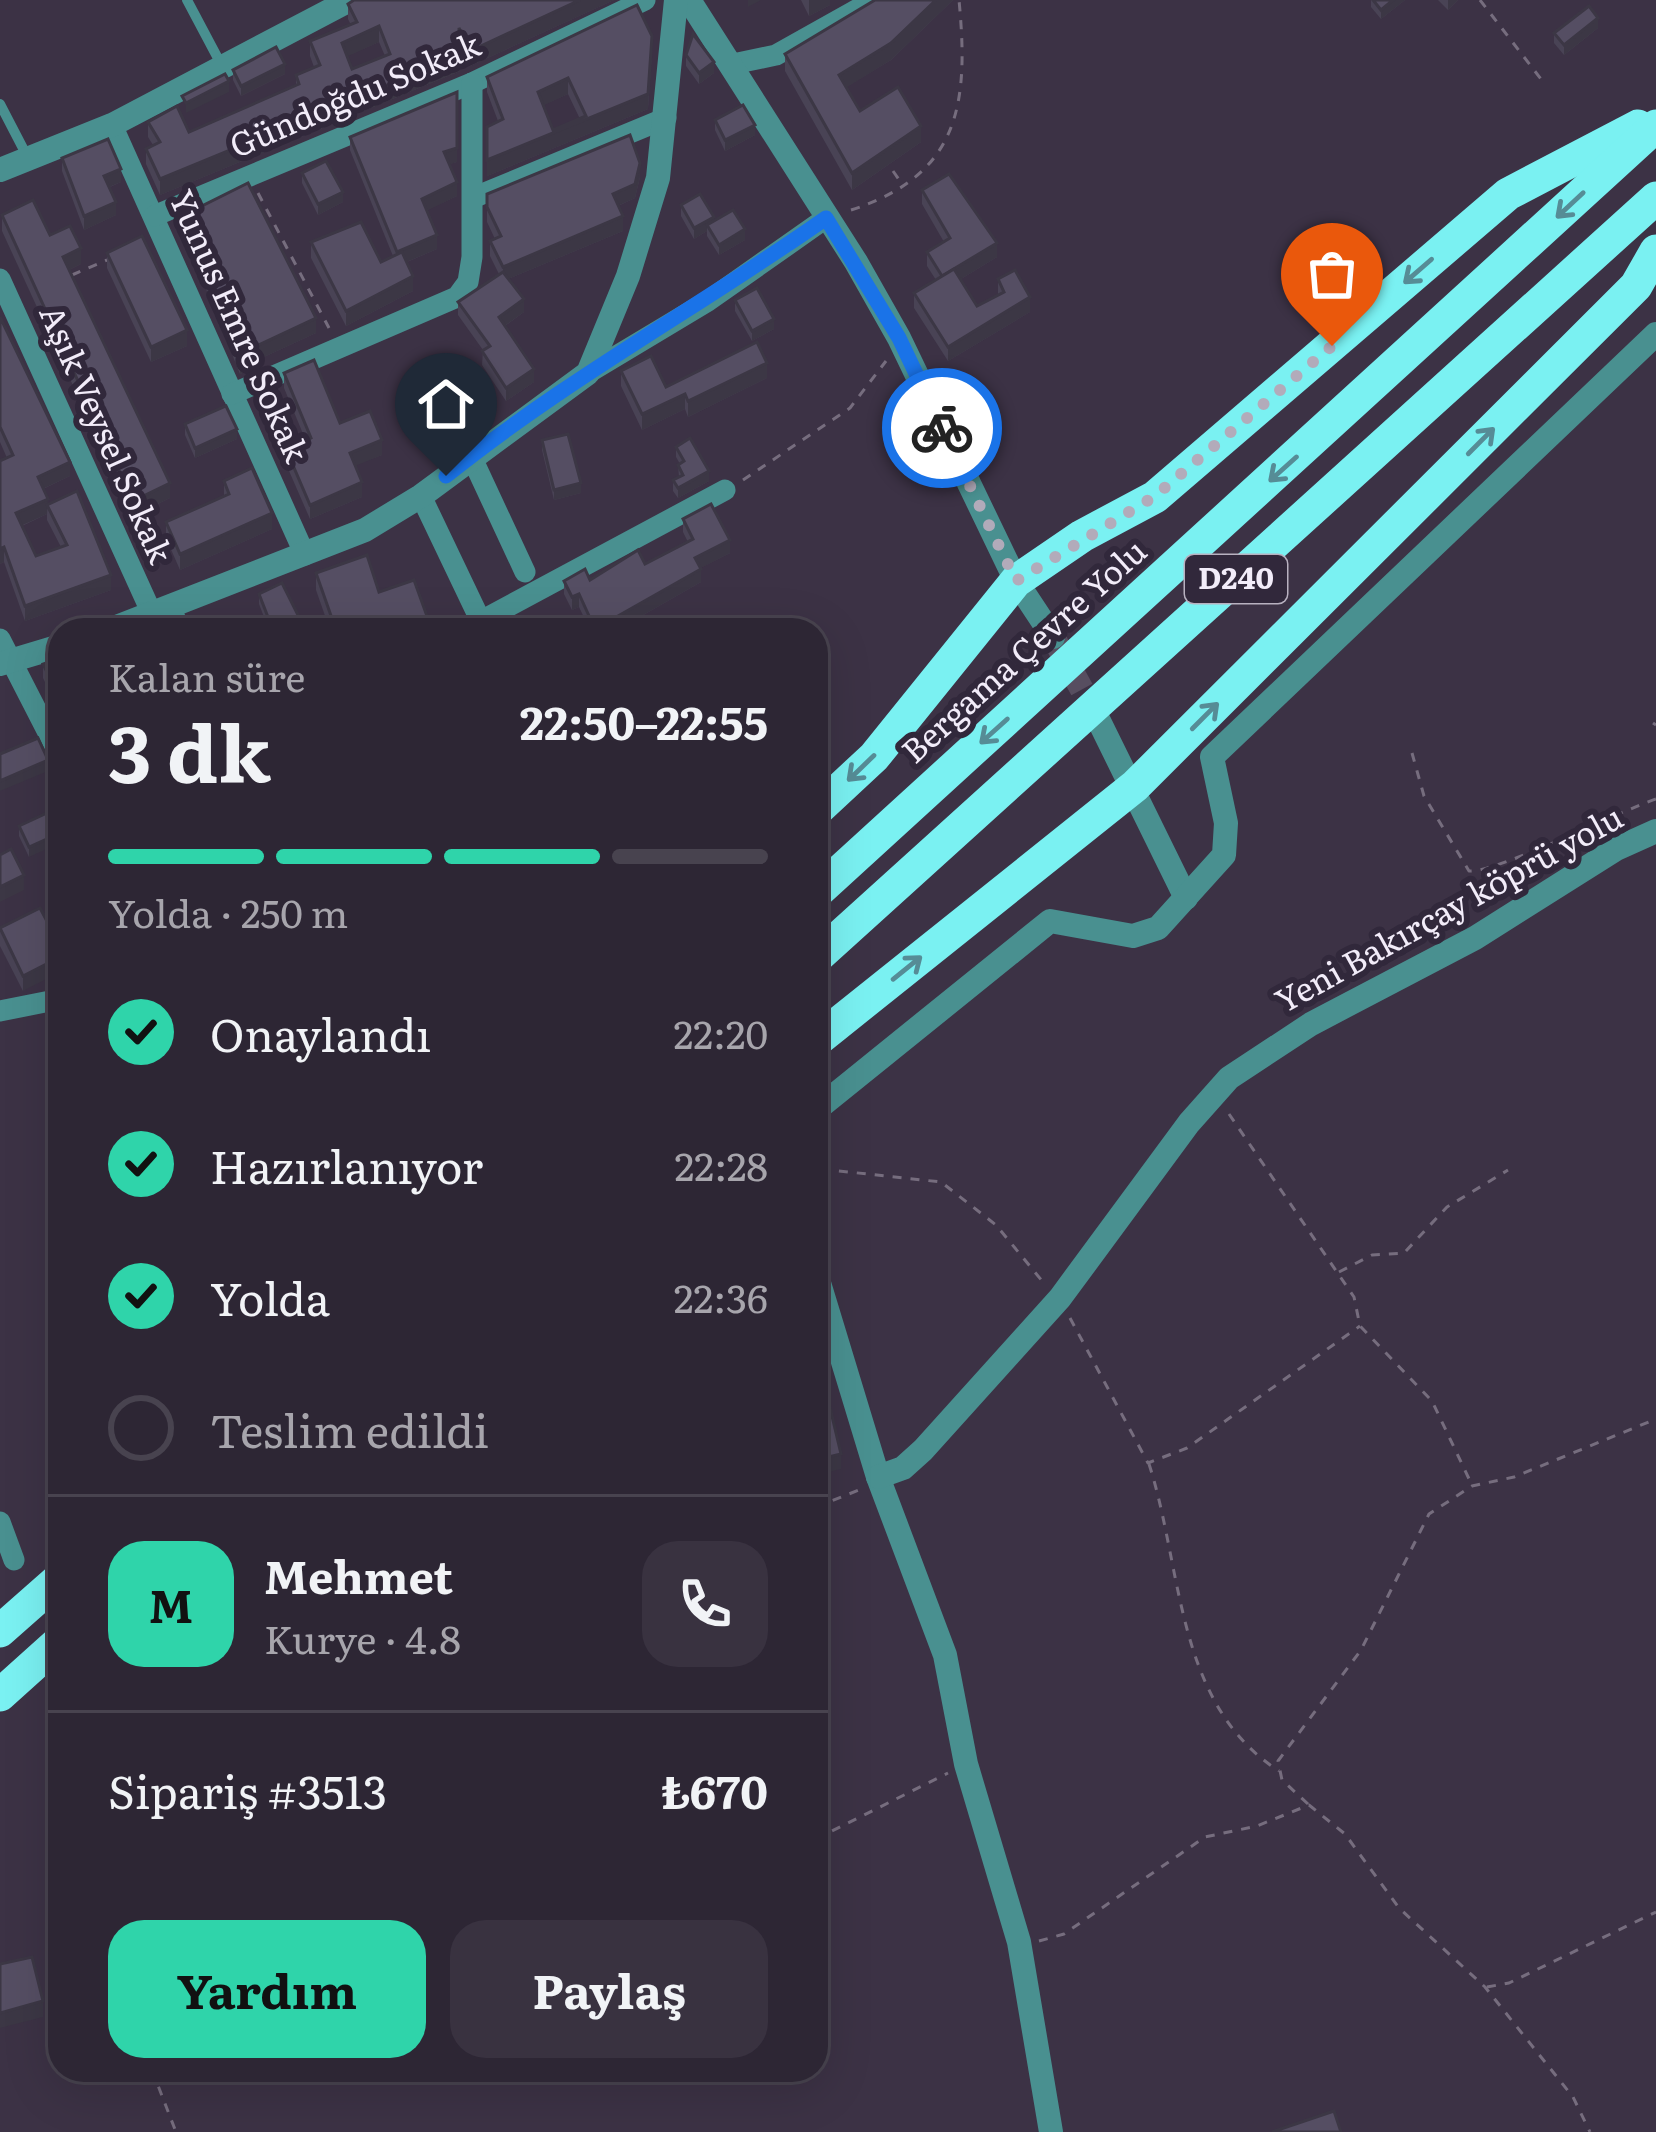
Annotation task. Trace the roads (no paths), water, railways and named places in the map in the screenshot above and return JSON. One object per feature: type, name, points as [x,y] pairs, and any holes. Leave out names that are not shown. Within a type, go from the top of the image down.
[{"type":"highway","points":[[828,800],[874,757],[1016,581],[1155,496],[1508,194],[1656,122]]},
{"type":"highway","name":"Bergama Çevre Yolu","points":[[828,882],[1656,122]]},
{"type":"highway","name":"D240","points":[[828,947],[1656,198]]},
{"type":"highway","points":[[828,1031],[1135,786],[1636,286],[1656,251]]},
{"type":"highway","points":[[0,1631],[48,1589]]},
{"type":"highway","points":[[0,1695],[48,1652]]},
{"type":"street","points":[[0,170],[112,125],[350,0]]},
{"type":"street","name":"Gündoğdu Sokak","points":[[154,216],[472,83],[645,0]]},
{"type":"street","points":[[588,373],[628,276],[658,178],[676,0]]},
{"type":"street","points":[[689,0],[899,338],[1016,581],[1053,637]]},
{"type":"street","points":[[733,64],[776,55],[874,0]]},
{"type":"street","points":[[232,394],[457,297],[468,281],[476,197],[472,83]]},
{"type":"street","points":[[476,197],[666,118]]},
{"type":"street","name":"Yunus Emre Sokak","points":[[112,125],[304,555]]},
{"type":"street","points":[[168,618],[365,530],[421,496],[588,373],[708,301],[826,218]]},
{"type":"street","name":"Aşık Veysel Sokak","points":[[2,291],[168,618]]},
{"type":"street","points":[[828,1100],[1051,921],[1133,936],[1158,928],[1224,855],[1226,824],[1212,758],[1656,334]]},
{"type":"street","points":[[471,456],[525,572]]},
{"type":"street","points":[[496,618],[725,490]]},
{"type":"street","points":[[421,496],[480,618]]},
{"type":"street","points":[[48,648],[4,655],[48,734]]},
{"type":"street","points":[[1099,721],[1135,786],[1186,898]]},
{"type":"street","name":"Yeni Bakırçay köprü yolu","points":[[878,1477],[903,1468],[923,1450],[1060,1298],[1215,1092],[1276,1045],[1475,938],[1616,849],[1656,831]]},
{"type":"street","points":[[0,1011],[48,1001]]},
{"type":"street","points":[[828,1312],[878,1477],[945,1655],[966,1765],[1019,1942],[1051,2132]]},
{"type":"street","points":[[0,1522],[14,1560]]},
{"type":"lane","points":[[187,0],[223,67]]},
{"type":"lane","points":[[0,104],[29,159]]},
{"type":"tunnel","points":[[1053,637],[1098,719]]}]
